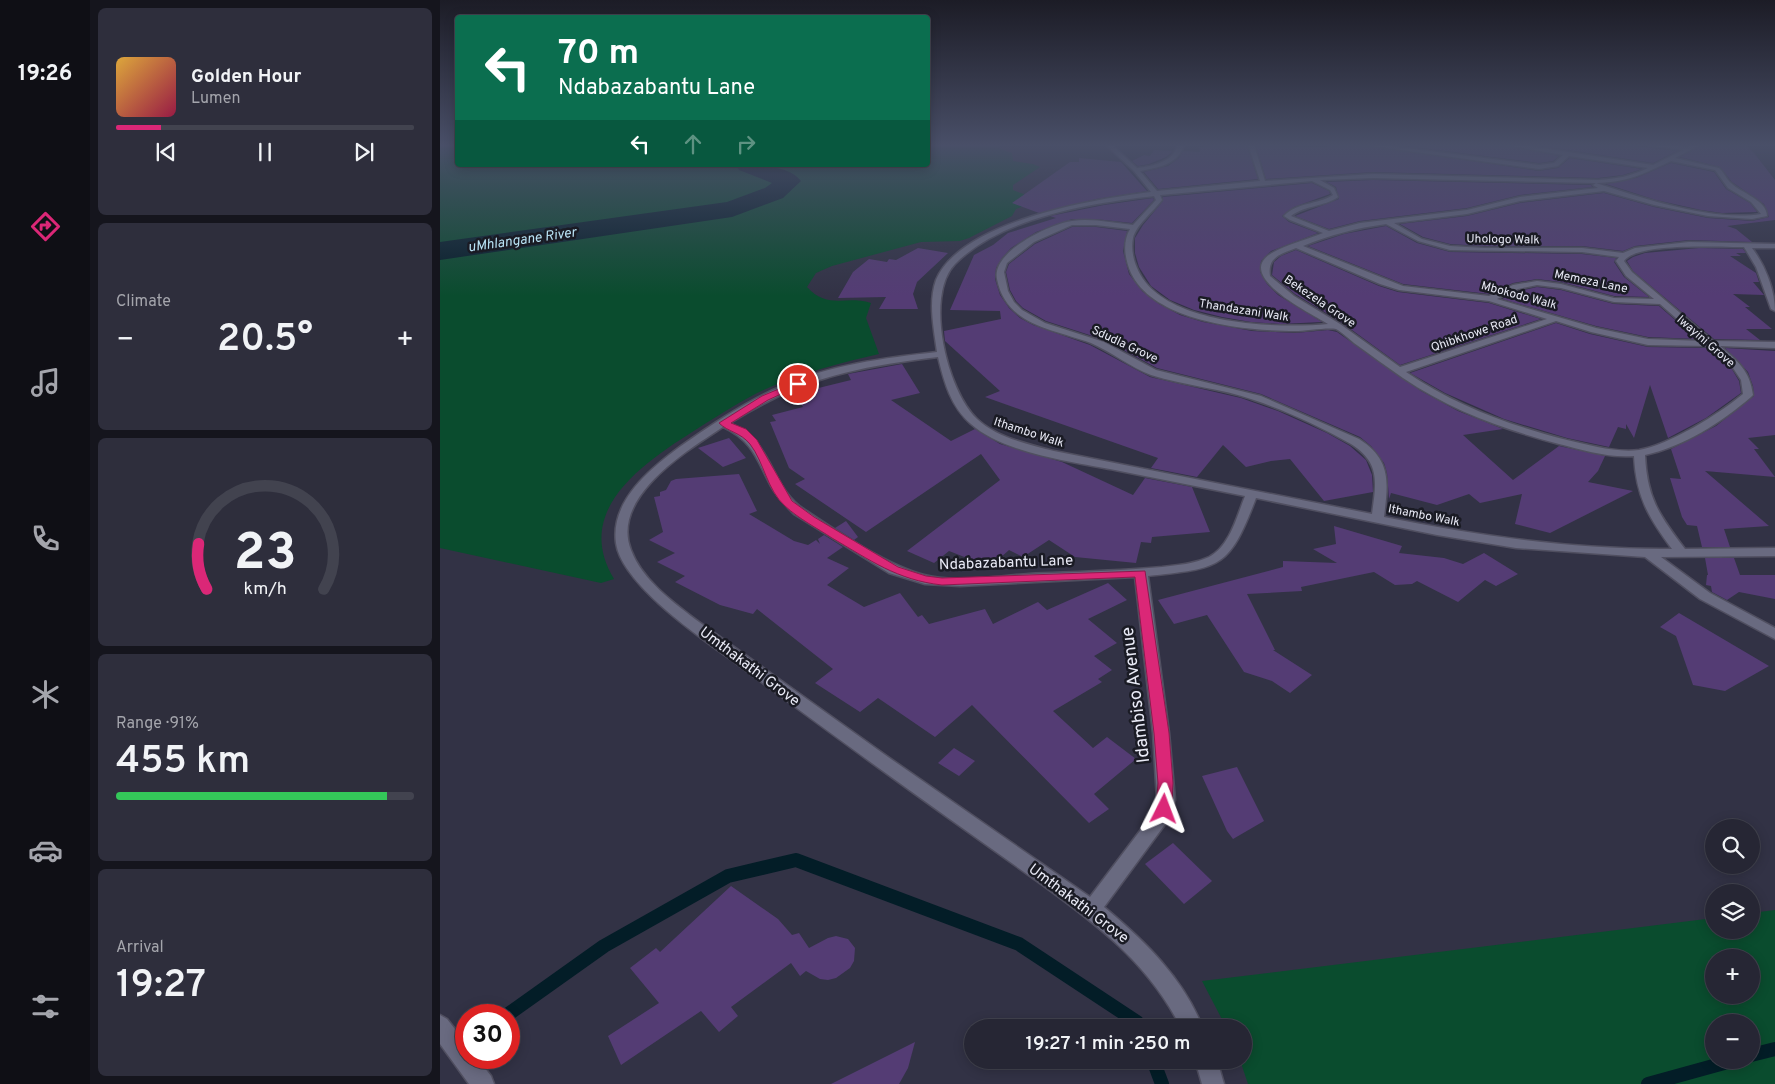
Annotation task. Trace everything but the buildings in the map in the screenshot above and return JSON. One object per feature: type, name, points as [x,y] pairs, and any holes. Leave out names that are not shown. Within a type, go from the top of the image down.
[{"type":"street","name":"Ithambo Walk","points":[[1146,195],[1090,203],[1046,214],[1011,226],[970,248],[957,258],[939,282],[936,298],[941,354],[956,403],[977,426],[992,435],[1052,454],[1378,519],[1516,544],[1648,554],[1775,552]]},
{"type":"street","name":"Thandazani Walk","points":[[1157,195],[1159,200],[1130,236],[1129,244],[1133,270],[1147,291],[1170,305],[1201,316],[1241,323],[1299,329],[1336,326]]},
{"type":"street","points":[[1329,233],[1292,220],[1287,216],[1296,209],[1331,199],[1336,195]]},
{"type":"street","name":"Bekezela Grove","points":[[1557,195],[1520,199],[1467,212],[1360,225],[1329,233],[1295,245],[1270,257],[1264,266],[1266,277],[1292,299],[1336,326],[1399,371],[1434,393],[1479,416],[1526,433],[1576,445],[1639,453]]},
{"type":"street","points":[[1622,195],[1683,209],[1748,218],[1765,215],[1764,211],[1743,195]]},
{"type":"street","name":"Uhologo Walk","points":[[1386,222],[1420,240],[1450,248],[1582,250],[1624,255]]},
{"type":"street","name":"Sdudla Grove","points":[[1136,228],[1077,223],[1064,225],[1039,236],[1002,264],[1000,273],[1010,303],[1014,308],[1031,319],[1102,344],[1141,367],[1190,383],[1256,397],[1356,443],[1374,458],[1381,474],[1383,482],[1378,519]]},
{"type":"street","points":[[1624,255],[1635,250],[1689,244],[1775,246]]},
{"type":"street","points":[[1745,244],[1763,271],[1775,309]]},
{"type":"street","name":"Mbokodo Walk","points":[[1295,245],[1402,288],[1490,299],[1594,330],[1648,342],[1775,344]]},
{"type":"street","name":"Iwayini Grove","points":[[1624,255],[1620,261],[1623,267],[1660,302],[1714,344],[1734,363],[1746,380],[1748,395],[1738,405],[1687,434],[1639,453]]},
{"type":"street","name":"Memeza Lane","points":[[1490,299],[1516,288],[1537,283],[1561,286],[1614,300],[1660,302]]},
{"type":"street","name":"Qhibkhowe Road","points":[[1399,371],[1557,318]]},
{"type":"street","name":"Umthakathi Grove","points":[[941,354],[878,363],[815,378],[765,398],[723,423],[663,465],[643,485],[633,498],[625,514],[622,543],[635,568],[672,608],[796,700],[1092,909],[1134,944],[1168,982],[1182,1003],[1189,1019]]},
{"type":"street","name":"Ndabazabantu Lane","points":[[723,423],[742,431],[753,442],[767,463],[776,485],[788,503],[810,519],[894,570],[925,580],[960,582],[1140,574],[1194,568],[1215,559],[1224,552],[1231,543],[1252,494]]},
{"type":"street","points":[[1639,453],[1640,478],[1646,503],[1682,553]]},
{"type":"street","points":[[1648,554],[1705,596],[1775,634]]},
{"type":"street","name":"Idambiso Avenue","points":[[1092,909],[1160,818],[1166,800],[1161,733],[1140,574]]},
{"type":"street","points":[[440,1026],[483,1084]]},
{"type":"street","points":[[1209,1069],[1213,1084]]},
{"type":"green space","points":[[440,195],[1025,195],[1034,198],[1036,201],[1016,209],[1012,216],[960,241],[921,242],[832,266],[816,273],[807,287],[822,298],[871,303],[866,318],[879,354],[804,374],[759,392],[680,440],[639,471],[621,489],[609,508],[602,530],[603,553],[614,579],[601,583],[440,548]]},
{"type":"green space","points":[[1775,910],[1775,1084],[1248,1084],[1243,1069],[1252,1069],[1252,1019],[1222,1019],[1202,981],[1705,919],[1705,939],[1760,939],[1760,912]]},
{"type":"waterway","name":"uMhlangane River","points":[[440,251],[732,209],[770,195]]},
{"type":"waterway","points":[[520,1006],[604,946],[728,876],[796,860],[1019,944],[1132,1019]]},
{"type":"waterway","points":[[1760,1053],[1775,1049]]},
{"type":"waterway","points":[[1648,1084],[1705,1068]]},
{"type":"waterway","points":[[1156,1069],[1162,1084]]},
{"type":"route","points":[[798,384],[765,398],[723,423],[742,431],[753,442],[767,463],[772,478],[788,503],[810,519],[894,570],[925,580],[942,582],[1140,574],[1161,733],[1166,800],[1164,809]]}]
